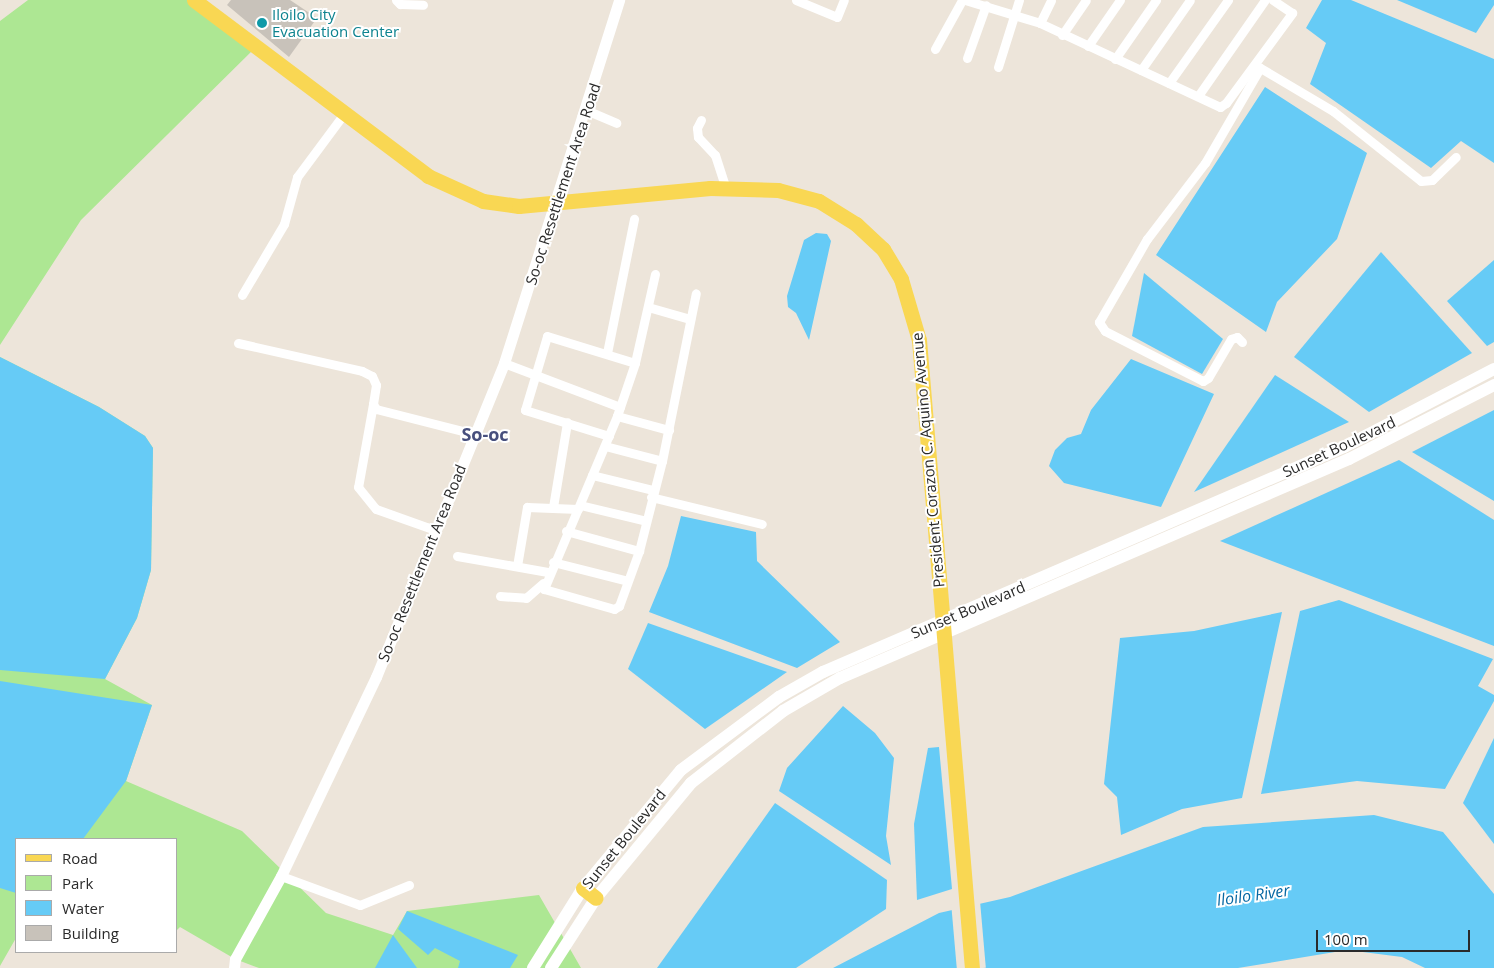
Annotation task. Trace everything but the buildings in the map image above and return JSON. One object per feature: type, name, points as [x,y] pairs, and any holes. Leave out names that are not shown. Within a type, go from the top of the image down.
[{"type":"main road","name":"President Corazon C. Aquino Avenue","points":[[194,0],[343,115],[428,176],[483,201],[518,206],[726,188],[778,190],[819,201],[856,224],[883,249],[901,279],[919,340],[972,968]]},
{"type":"main road","name":"Sunset Boulevard","points":[[1378,437],[1494,369]]},
{"type":"main road","name":"Sunset Boulevard","points":[[550,968],[596,898],[691,783],[734,746],[840,678],[943,629],[1494,385]]},
{"type":"main road","name":"Sunset Boulevard","points":[[532,968],[583,888],[681,770],[728,732],[823,672],[943,629]]},
{"type":"main road","points":[[583,888],[596,898]]},
{"type":"street","points":[[396,0],[400,4],[423,5]]},
{"type":"street","name":"So-oc Resettlement Area Road","points":[[233,965],[281,876],[376,677],[504,363],[553,204],[586,110],[619,0]]},
{"type":"street","points":[[796,0],[837,17],[844,0]]},
{"type":"street","points":[[935,49],[964,0],[1014,13],[1040,23],[1115,59],[1222,106],[1258,66]]},
{"type":"street","points":[[998,67],[1018,0]]},
{"type":"street","points":[[1040,23],[1050,0]]},
{"type":"street","points":[[1062,34],[1086,0]]},
{"type":"street","points":[[1088,46],[1120,0]]},
{"type":"street","points":[[1115,59],[1156,0]]},
{"type":"street","points":[[1141,70],[1190,0]]},
{"type":"street","points":[[1169,83],[1228,0]]},
{"type":"street","points":[[1198,96],[1265,0]]},
{"type":"street","points":[[1242,342],[1237,337],[1231,339],[1208,378],[1203,381],[1105,331],[1099,322],[1147,239],[1204,163],[1258,66],[1292,12],[1272,0]]},
{"type":"street","points":[[967,58],[986,5]]},
{"type":"street","points":[[1258,66],[1333,111],[1421,181],[1432,180],[1456,157]]},
{"type":"street","points":[[586,110],[616,123]]},
{"type":"street","points":[[242,295],[284,224],[297,177],[343,115]]},
{"type":"street","points":[[701,120],[697,128],[698,137],[715,154],[726,188]]},
{"type":"street","points":[[607,353],[634,219]]},
{"type":"street","points":[[500,596],[526,598],[543,583],[579,507],[617,416],[635,363],[655,274]]},
{"type":"street","points":[[543,583],[544,589],[614,608],[628,581],[639,551],[669,430],[696,293]]},
{"type":"street","points":[[648,307],[690,319]]},
{"type":"street","points":[[609,436],[525,410],[534,373],[549,335],[635,363]]},
{"type":"street","points":[[238,343],[362,371],[372,376],[376,385],[358,488],[376,509],[435,530]]},
{"type":"street","points":[[504,363],[620,407]]},
{"type":"street","points":[[373,404],[376,409],[474,434]]},
{"type":"street","points":[[617,416],[669,430]]},
{"type":"street","points":[[553,507],[567,422]]},
{"type":"street","points":[[605,446],[662,461]]},
{"type":"street","points":[[592,475],[652,494],[762,524]]},
{"type":"street","points":[[517,566],[526,508],[579,507],[646,521]]},
{"type":"street","points":[[566,531],[639,551]]},
{"type":"street","points":[[457,556],[548,572]]},
{"type":"street","points":[[553,562],[628,581]]},
{"type":"street","points":[[281,876],[360,905],[409,885]]},
{"type":"green space","points":[[28,0],[198,0],[255,48],[81,220],[0,345],[0,21]]},
{"type":"green space","points":[[0,357],[99,407],[145,436],[153,448],[151,570],[137,618],[105,679],[152,705],[126,781],[242,831],[326,913],[393,935],[407,911],[539,895],[581,968],[259,968],[235,959],[180,927],[178,929],[178,838],[15,838],[15,940],[0,966]]},
{"type":"water","points":[[1322,0],[1351,0],[1494,59],[1494,163],[1461,141],[1431,168],[1310,84],[1326,43],[1306,28]]},
{"type":"water","points":[[1397,0],[1494,0],[1494,5],[1476,33]]},
{"type":"water","points":[[1265,87],[1367,153],[1337,239],[1277,302],[1266,332],[1156,255]]},
{"type":"water","points":[[816,233],[827,234],[831,241],[809,340],[796,313],[788,307],[787,296],[804,240]]},
{"type":"water","points":[[1381,252],[1472,353],[1369,412],[1294,357]]},
{"type":"water","points":[[1494,260],[1494,342],[1487,346],[1447,301]]},
{"type":"water","points":[[1144,273],[1223,339],[1202,374],[1132,336]]},
{"type":"water","points":[[0,357],[99,407],[145,436],[153,448],[151,570],[137,618],[105,679],[0,670]]},
{"type":"water","points":[[1131,359],[1214,394],[1161,507],[1064,483],[1049,466],[1055,450],[1067,438],[1081,434],[1091,410]]},
{"type":"water","points":[[1275,375],[1349,422],[1194,492]]},
{"type":"water","points":[[1494,410],[1494,501],[1412,452]]},
{"type":"water","points":[[1399,460],[1494,520],[1494,646],[1220,541]]},
{"type":"water","points":[[681,516],[756,532],[757,561],[840,642],[797,668],[649,612],[668,566]]},
{"type":"water","points":[[1339,600],[1493,659],[1478,686],[1494,695],[1494,701],[1445,789],[1357,781],[1261,794],[1300,611]]},
{"type":"water","points":[[1282,612],[1242,798],[1182,809],[1121,835],[1117,797],[1104,784],[1120,638],[1194,631]]},
{"type":"water","points":[[648,623],[787,672],[705,729],[628,669]]},
{"type":"water","points":[[0,681],[152,705],[126,781],[84,838],[15,838],[15,893],[0,888]]},
{"type":"water","points":[[843,706],[875,733],[894,758],[886,836],[891,865],[779,791],[787,768]]},
{"type":"water","points":[[1494,738],[1494,844],[1463,803]]},
{"type":"water","points":[[939,747],[952,889],[917,900],[914,824],[928,748]]},
{"type":"water","points":[[775,803],[887,880],[886,909],[796,968],[657,968]]},
{"type":"water","name":"Iloilo River","points":[[1374,815],[1443,832],[1494,894],[1494,968],[1425,968],[1402,957],[1347,950],[1238,968],[833,968],[939,913],[1010,897],[1203,827]]},
{"type":"water","points":[[407,911],[518,955],[510,968],[458,968],[460,961],[435,948],[428,955],[398,929]]},
{"type":"water","points":[[393,935],[417,968],[375,968]]},
{"type":"pier","points":[[980,901],[986,968],[957,968],[951,904]]},
{"type":"place","name":"Iloilo City Evacuation Center","points":[[262,23]]},
{"type":"district","name":"So-oc","points":[[485,434]]}]
